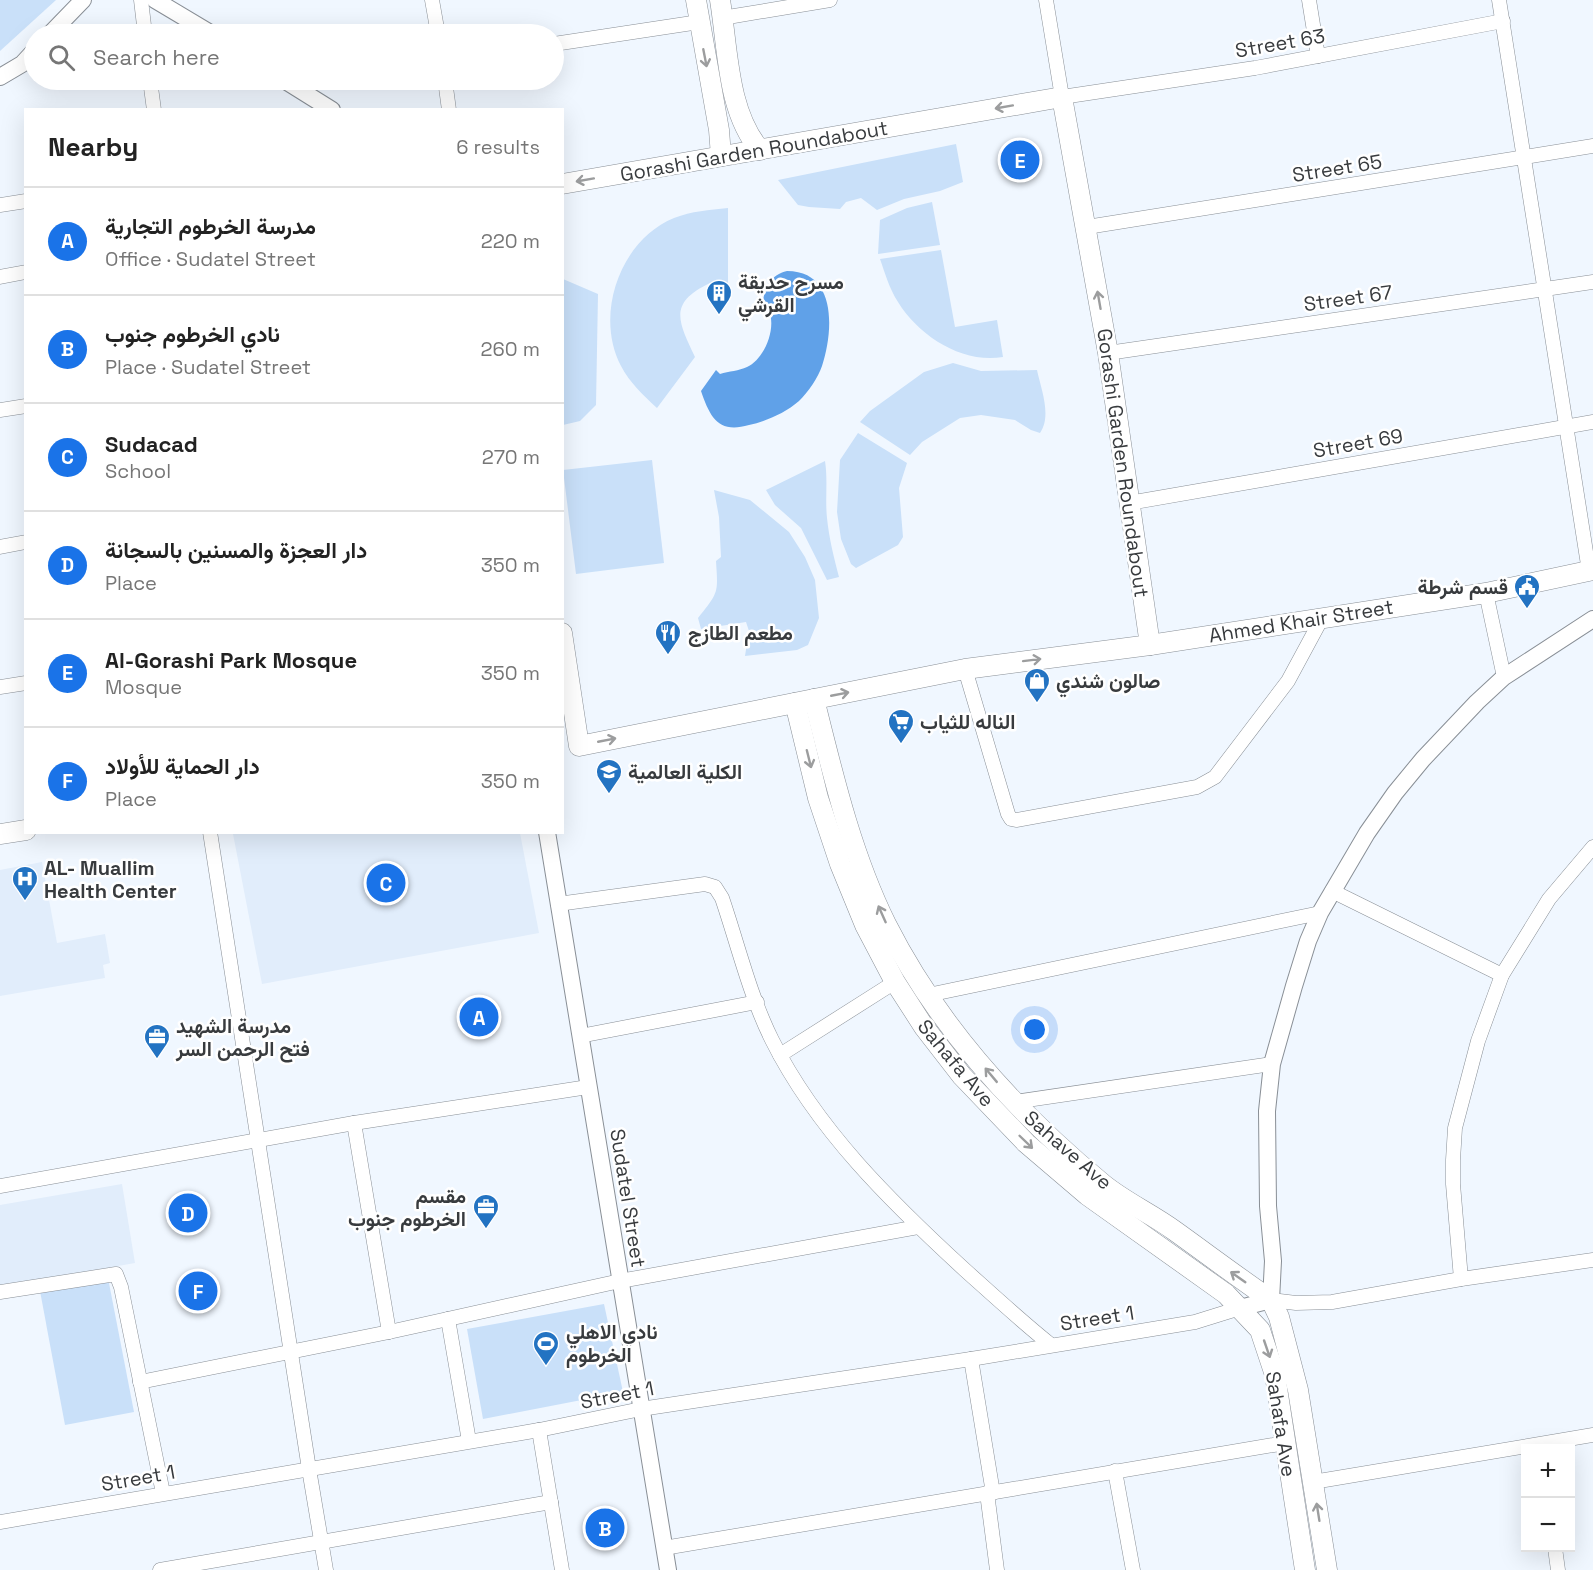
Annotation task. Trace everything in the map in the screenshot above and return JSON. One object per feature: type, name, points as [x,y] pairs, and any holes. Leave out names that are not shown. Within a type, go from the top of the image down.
[{"type":"main road","points":[[696,0],[719,130],[721,156]]},
{"type":"main road","points":[[721,9],[736,103],[750,138],[760,150]]},
{"type":"main road","name":"Gorashi Garden Roundabout","points":[[564,184],[1062,97],[1108,353],[1150,645]]},
{"type":"main road","name":"Ahmed Khair Street","points":[[1150,645],[1486,593],[1591,571]]},
{"type":"main road","points":[[564,658],[571,747],[965,669],[1150,645]]},
{"type":"main road","name":"Sahafa Ave","points":[[804,701],[819,798],[837,855],[865,925],[894,982],[924,1027],[962,1076],[1026,1143],[1087,1195],[1226,1294],[1260,1330],[1275,1375],[1305,1570]]},
{"type":"main road","name":"Sahave Ave","points":[[804,701],[858,857],[885,922],[912,972],[960,1038],[1014,1102],[1104,1185],[1174,1230],[1271,1300]]},
{"type":"main road","points":[[0,834],[24,830]]},
{"type":"main road","points":[[1271,1300],[1279,1317],[1298,1390],[1327,1570]]},
{"type":"street","points":[[60,24],[83,0]]},
{"type":"street","points":[[141,0],[144,24]]},
{"type":"street","points":[[432,0],[436,24]]},
{"type":"street","points":[[721,9],[830,0]]},
{"type":"street","points":[[1046,0],[1062,97]]},
{"type":"street","points":[[1309,0],[1318,56]]},
{"type":"street","points":[[1499,0],[1565,427],[1591,571]]},
{"type":"street","points":[[159,1],[196,24]]},
{"type":"street","name":"Street 63","points":[[1062,97],[1255,68],[1503,21]]},
{"type":"street","points":[[564,42],[699,22]]},
{"type":"street","points":[[0,77],[24,62]]},
{"type":"street","points":[[151,90],[154,108]]},
{"type":"street","points":[[300,90],[329,108]]},
{"type":"street","points":[[446,90],[449,108]]},
{"type":"street","name":"Street 65","points":[[1087,227],[1593,146]]},
{"type":"street","points":[[0,205],[24,201]]},
{"type":"street","points":[[0,277],[24,272]]},
{"type":"street","name":"Street 67","points":[[1108,353],[1593,282]]},
{"type":"street","points":[[0,410],[24,406]]},
{"type":"street","name":"Street 69","points":[[1129,503],[1593,422]]},
{"type":"street","points":[[0,547],[24,542]]},
{"type":"street","points":[[1486,593],[1504,677]]},
{"type":"street","points":[[965,669],[1008,814],[1011,819],[1016,820],[1197,787],[1207,783],[1215,777],[1288,681],[1322,618]]},
{"type":"street","points":[[1271,1300],[1273,1261],[1268,1206],[1267,1111],[1272,1064],[1308,941],[1320,913],[1367,833],[1395,793],[1423,759],[1504,677],[1593,619]]},
{"type":"street","points":[[0,687],[24,683]]},
{"type":"street","points":[[210,834],[326,1570]]},
{"type":"street","name":"Sudatel Street","points":[[547,834],[668,1570]]},
{"type":"street","points":[[1461,1279],[1453,1184],[1455,1128],[1478,1041],[1502,975],[1549,899],[1593,847]]},
{"type":"street","points":[[558,904],[711,885],[718,890],[757,1002],[780,1055],[806,1098],[834,1135],[918,1227],[1018,1319],[1051,1345]]},
{"type":"street","points":[[1332,891],[1502,975]]},
{"type":"street","points":[[928,995],[1320,913]]},
{"type":"street","points":[[780,1055],[894,982]]},
{"type":"street","points":[[580,1036],[757,1002]]},
{"type":"street","points":[[1014,1102],[1272,1064]]},
{"type":"street","points":[[0,1186],[354,1123],[588,1087]]},
{"type":"street","points":[[354,1123],[389,1332]]},
{"type":"street","points":[[140,1382],[389,1332],[620,1281],[918,1227]]},
{"type":"street","points":[[1240,1308],[1271,1300],[1296,1303],[1332,1302],[1461,1279],[1593,1260]]},
{"type":"street","points":[[0,1292],[116,1274],[121,1287],[163,1493]]},
{"type":"street","name":"Street 1","points":[[0,1522],[539,1430],[641,1409],[971,1359],[1195,1322],[1240,1308]]},
{"type":"street","points":[[448,1319],[469,1441]]},
{"type":"street","points":[[971,1359],[990,1493],[997,1570]]},
{"type":"street","points":[[539,1430],[562,1570]]},
{"type":"street","points":[[1554,1444],[1593,1435]]},
{"type":"street","points":[[664,1548],[1285,1443]]},
{"type":"street","points":[[1313,1482],[1521,1450]]},
{"type":"street","points":[[1115,1471],[1133,1570]]},
{"type":"street","points":[[160,1570],[551,1502]]},
{"type":"street","points":[[1556,1552],[1558,1570]]},
{"type":"shaded area","points":[[0,0],[56,0],[30,24],[24,24],[24,29],[0,51]]},
{"type":"shaded area","points":[[956,144],[963,182],[940,191],[904,199],[877,210],[861,198],[846,202],[840,209],[798,205],[778,180]]},
{"type":"shaded area","points":[[932,202],[940,245],[878,254],[880,220],[907,208]]},
{"type":"shaded area","points":[[728,208],[728,293],[710,283],[697,290],[682,306],[681,323],[695,357],[657,408],[628,378],[613,346],[610,324],[617,281],[626,261],[639,243],[655,229],[674,218],[701,211]]},
{"type":"shaded area","points":[[941,250],[955,327],[997,320],[1003,357],[972,356],[943,345],[918,326],[895,297],[880,259]]},
{"type":"shaded area","points":[[564,279],[598,294],[596,405],[580,421],[564,425]]},
{"type":"shaded area","points":[[953,363],[981,371],[1037,370],[1045,411],[1040,433],[1015,420],[981,415],[960,418],[922,442],[910,455],[860,422],[870,411],[924,372]]},
{"type":"shaded area","points":[[858,433],[907,463],[899,488],[903,537],[898,545],[856,568],[851,564],[841,539],[837,512],[840,460]]},
{"type":"shaded area","points":[[652,460],[664,563],[576,574],[564,470]]},
{"type":"shaded area","points":[[825,461],[826,511],[839,577],[827,580],[801,528],[775,505],[766,490]]},
{"type":"shaded area","points":[[714,490],[750,500],[789,532],[805,557],[815,580],[819,618],[808,645],[797,650],[745,656],[747,643],[751,637],[746,622],[701,629],[698,618],[716,592],[716,561],[721,557],[719,517]]},
{"type":"shaded area","points":[[233,834],[520,834],[539,933],[262,984]]},
{"type":"shaded area","name":"AL- Muallim Health Center","points":[[42,862],[57,943],[105,934],[110,963],[103,965],[105,978],[0,996],[0,870]]},
{"type":"shaded area","points":[[122,1184],[135,1263],[0,1287],[0,1205]]},
{"type":"shaded area","points":[[108,1278],[134,1412],[65,1425],[40,1291]]},
{"type":"shaded area","name":"نادي الاهلي الخرطوم","points":[[604,1304],[623,1392],[483,1419],[467,1329]]},
{"type":"water","points":[[787,271],[804,274],[816,281],[828,306],[828,337],[820,371],[802,397],[782,413],[749,425],[730,427],[723,425],[712,416],[701,391],[716,370],[720,374],[744,368],[754,362],[766,347],[771,318],[763,302],[765,291],[773,278]]},
{"type":"place","name":"Al-Gorashi Park Mosque","points":[[1020,160]]},
{"type":"place","name":"مسرح حديقة القرشي","points":[[719,316]]},
{"type":"place","name":"قسم شرطة","points":[[1527,610]]},
{"type":"place","name":"مطعم الطازج","points":[[668,656]]},
{"type":"place","name":"صالون شندي","points":[[1037,704]]},
{"type":"place","name":"الناله للثياب","points":[[901,745]]},
{"type":"place","name":"الكلية العالمية","points":[[609,795]]},
{"type":"place","name":"Sudacad","points":[[386,883]]},
{"type":"place","name":"AL- Muallim Health Center","points":[[25,902]]},
{"type":"place","name":"مدرسة الخرطوم التجارية","points":[[479,1017]]},
{"type":"place","name":"مدرسة الشهيد فتح الرحمن السر","points":[[157,1060]]},
{"type":"place","name":"دار العجزة والمسنين بالسجانة","points":[[188,1213]]},
{"type":"place","name":"مقسم الخرطوم جنوب","points":[[486,1230]]},
{"type":"place","name":"دار الحماية للأولاد","points":[[198,1291]]},
{"type":"place","name":"نادي الاهلي الخرطوم","points":[[546,1367]]},
{"type":"place","name":"نادي الخرطوم جنوب","points":[[605,1528]]}]
